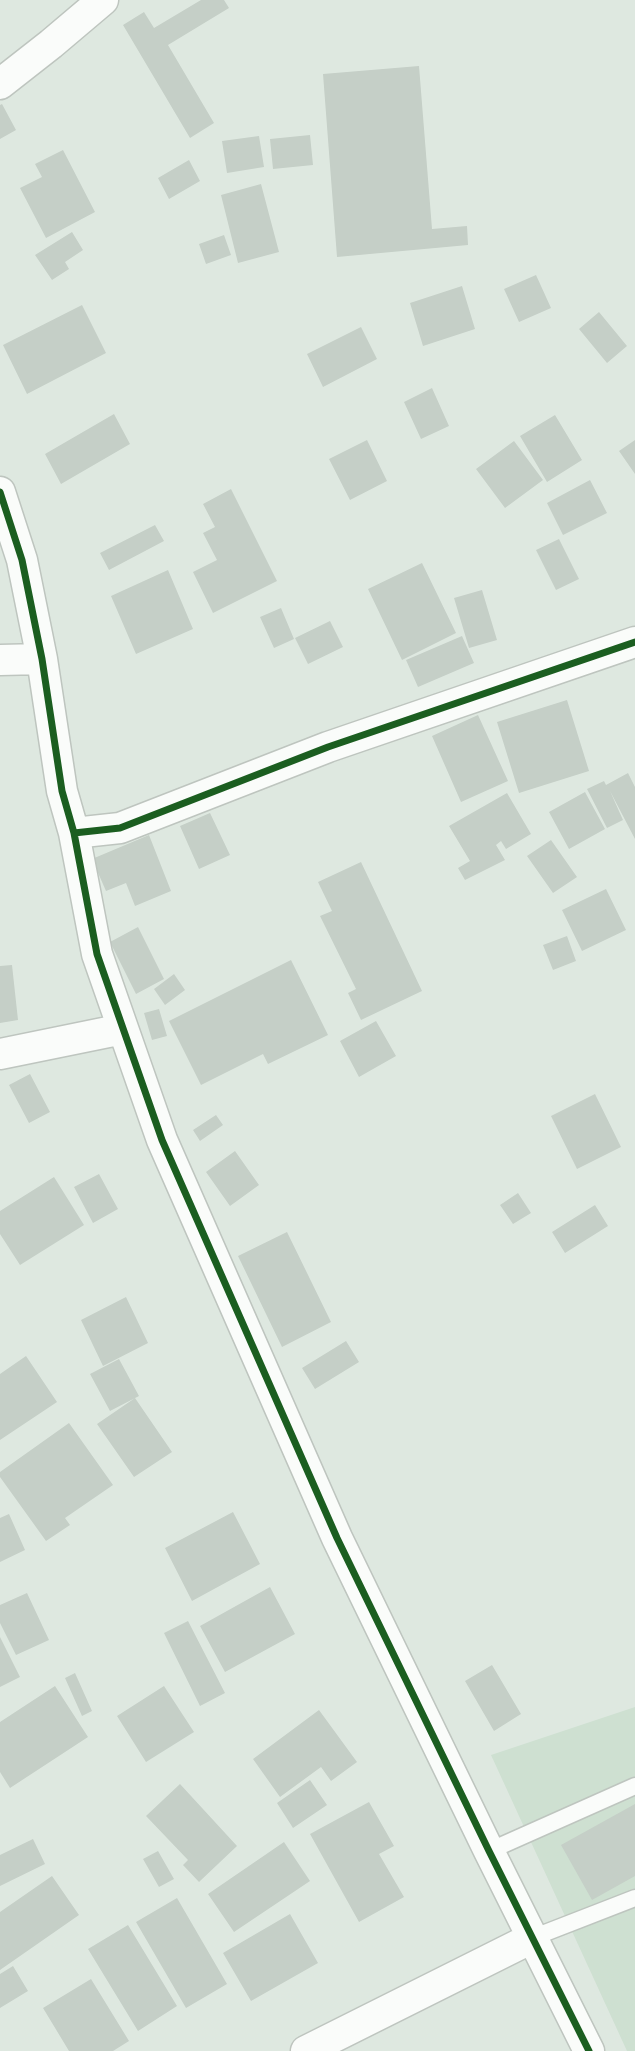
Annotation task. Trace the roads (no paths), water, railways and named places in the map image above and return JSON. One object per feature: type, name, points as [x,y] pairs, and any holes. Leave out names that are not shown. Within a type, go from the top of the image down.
[{"type":"street","points":[[0,84],[103,0]]},
{"type":"street","points":[[0,492],[22,560],[42,659],[62,791],[74,833],[97,954],[162,1140],[337,1538],[531,1938],[589,2051]]},
{"type":"street","points":[[74,833],[120,828],[328,747],[635,642]]},
{"type":"street","points":[[0,660],[42,659]]},
{"type":"street","points":[[0,1054],[123,1029]]},
{"type":"street","points":[[306,2051],[531,1938]]},
{"type":"lane","points":[[489,1851],[635,1786]]},
{"type":"lane","points":[[531,1938],[635,1899]]}]
